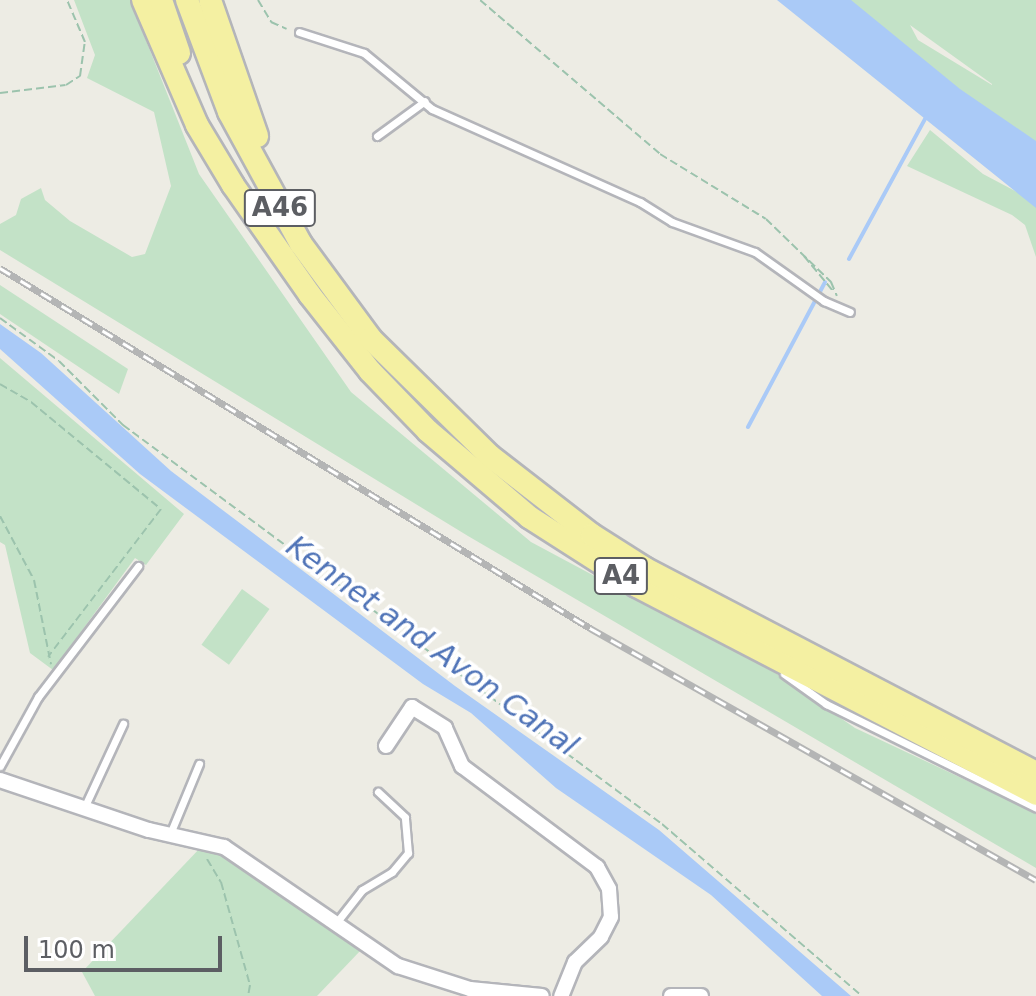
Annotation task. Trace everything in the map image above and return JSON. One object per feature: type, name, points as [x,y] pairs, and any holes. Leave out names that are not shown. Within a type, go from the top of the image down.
[{"type":"highway","points":[[143,0],[197,125],[283,257]]},
{"type":"highway","name":"A46","points":[[161,0],[203,113],[283,257]]},
{"type":"highway","name":"A46","points":[[187,0],[229,112],[301,244],[371,339],[420,388]]},
{"type":"highway","points":[[210,0],[246,111],[293,210],[328,269],[420,388]]},
{"type":"highway","name":"A4","points":[[283,257],[370,371],[499,493],[623,578],[1036,794]]},
{"type":"highway","name":"A4","points":[[420,388],[500,464],[644,568],[1036,773]]},
{"type":"street","points":[[386,746],[412,707],[445,728],[462,766],[597,867],[609,889],[611,917],[601,937],[575,962],[561,996]]},
{"type":"street","points":[[0,780],[83,810],[224,847],[398,966],[470,989],[542,996]]},
{"type":"street","points":[[671,996],[701,996]]},
{"type":"lane","points":[[299,32],[381,62],[425,101],[456,121],[640,202],[672,222],[755,252],[808,291],[850,312]]},
{"type":"lane","points":[[377,136],[425,101]]},
{"type":"lane","points":[[0,766],[57,672],[138,566]]},
{"type":"lane","points":[[755,648],[826,704],[1036,808]]},
{"type":"lane","points":[[83,810],[123,724]]},
{"type":"lane","points":[[170,834],[199,764]]},
{"type":"lane","points":[[335,925],[362,890],[392,872],[408,853],[405,817],[378,792]]},
{"type":"path","points":[[0,93],[66,85],[80,76],[85,42],[67,0]]},
{"type":"path","points":[[258,0],[271,22],[299,32]]},
{"type":"path","points":[[480,0],[660,154],[766,219],[802,252],[850,312]]},
{"type":"path","points":[[802,252],[820,280],[836,294]]},
{"type":"path","points":[[0,318],[59,361],[123,425],[662,824],[862,996]]},
{"type":"path","points":[[0,384],[31,402],[161,509],[48,657]]},
{"type":"path","points":[[0,516],[34,580],[48,657],[57,672]]},
{"type":"path","points":[[203,851],[221,882],[250,985],[248,996]]},
{"type":"green space","points":[[74,0],[130,0],[199,174],[351,392],[531,542],[774,672],[855,728],[1036,813],[1036,868],[468,536],[0,250],[0,224],[16,215],[21,199],[41,188],[45,200],[70,221],[132,257],[145,254],[171,186],[154,112],[87,78],[95,55]]},
{"type":"green space","points":[[840,0],[1036,0],[1036,151]],"holes":[[[910,25],[992,84],[918,40]]]},
{"type":"green space","points":[[930,130],[983,174],[1036,202],[1036,257],[1025,225],[1012,215],[907,166]]},
{"type":"green space","points":[[0,285],[128,369],[119,394],[0,314]]},
{"type":"green space","points":[[0,358],[184,514],[146,565],[135,558],[53,670],[30,653],[5,545],[0,542]]},
{"type":"green space","points":[[242,589],[270,609],[229,665],[201,645]]},
{"type":"green space","points":[[202,846],[230,857],[284,892],[361,950],[317,996],[95,996],[82,972]]},
{"type":"water","points":[[777,0],[851,0],[960,89],[1036,141],[1036,208]]},
{"type":"water","points":[[0,324],[41,353],[171,471],[455,686],[659,830],[851,996],[822,996],[711,895],[556,788],[471,713],[423,684],[140,474],[0,349]]},
{"type":"waterway","points":[[849,259],[926,117]]},
{"type":"waterway","points":[[748,427],[825,282]]},
{"type":"railway","points":[[0,268],[590,628],[1036,880]]},
{"type":"water label","name":"Kennet and Avon Canal","points":[[432,646]]}]
